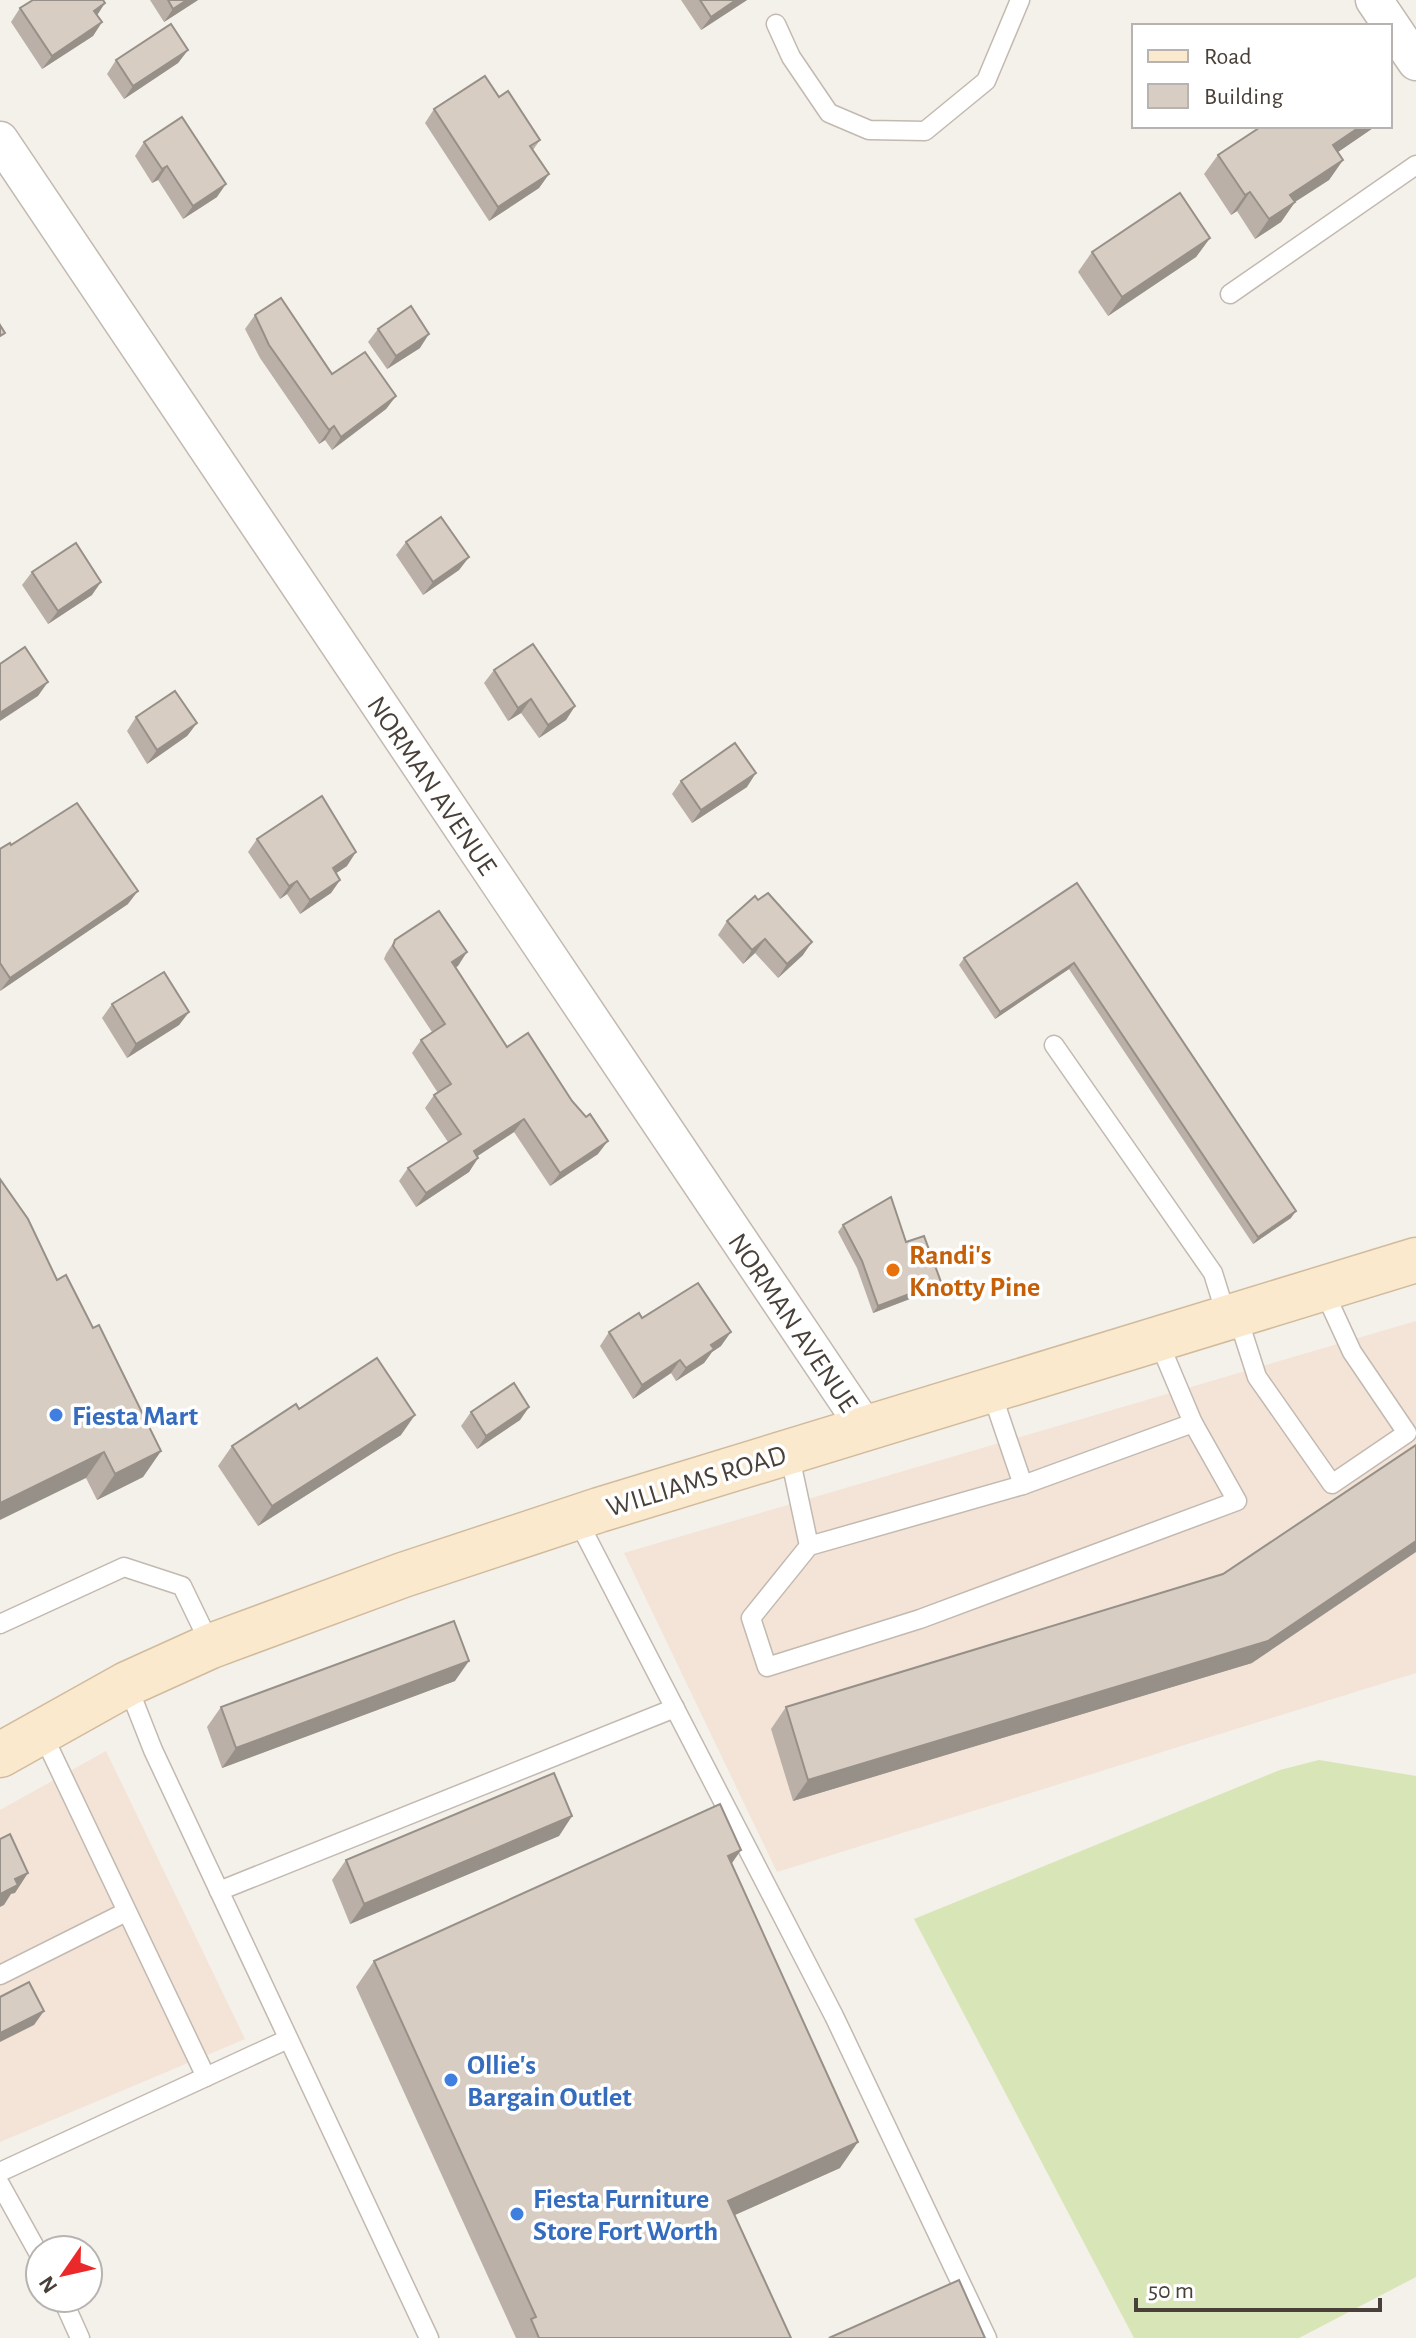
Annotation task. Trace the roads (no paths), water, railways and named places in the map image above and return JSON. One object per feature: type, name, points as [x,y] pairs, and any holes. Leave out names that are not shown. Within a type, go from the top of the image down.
[{"type":"street","points":[[1374,0],[1390,24]]},
{"type":"street","points":[[1392,27],[1416,62]]},
{"type":"street","name":"NORMAN AVENUE","points":[[0,140],[866,1429]]},
{"type":"street","name":"WILLIAMS ROAD","points":[[0,1755],[127,1684],[211,1646],[403,1575],[576,1517],[1416,1260]]},
{"type":"lane","points":[[776,24],[791,57],[829,113],[869,130],[925,131],[986,81],[1020,0]]},
{"type":"lane","points":[[1230,294],[1416,165]]},
{"type":"lane","points":[[1054,1045],[1213,1273],[1257,1377],[1332,1484],[1407,1433],[1352,1352],[1323,1289]]},
{"type":"lane","points":[[1158,1340],[1193,1423],[1237,1501],[920,1619],[767,1667],[751,1618],[809,1546],[1023,1485],[1193,1423]]},
{"type":"lane","points":[[991,1391],[1023,1485]]},
{"type":"lane","points":[[789,1452],[809,1546]]},
{"type":"lane","points":[[576,1517],[834,2016],[987,2338]]},
{"type":"lane","points":[[0,1624],[124,1567],[182,1586],[211,1646]]},
{"type":"lane","points":[[127,1684],[153,1750],[429,2338]]},
{"type":"lane","points":[[219,1891],[675,1708]]},
{"type":"lane","points":[[42,1733],[206,2077]]},
{"type":"lane","points":[[0,1975],[126,1912]]},
{"type":"lane","points":[[0,2172],[288,2039]]},
{"type":"lane","points":[[0,2184],[28,2234]]},
{"type":"lane","points":[[69,2314],[80,2338]]},
{"type":"place","name":"Randi's Knotty Pine","points":[[893,1270]]},
{"type":"place","name":"Fiesta Mart","points":[[56,1415]]},
{"type":"place","name":"Ollie's Bargain Outlet","points":[[451,2080]]},
{"type":"place","name":"Fiesta Furniture Store Fort Worth","points":[[517,2214]]}]
